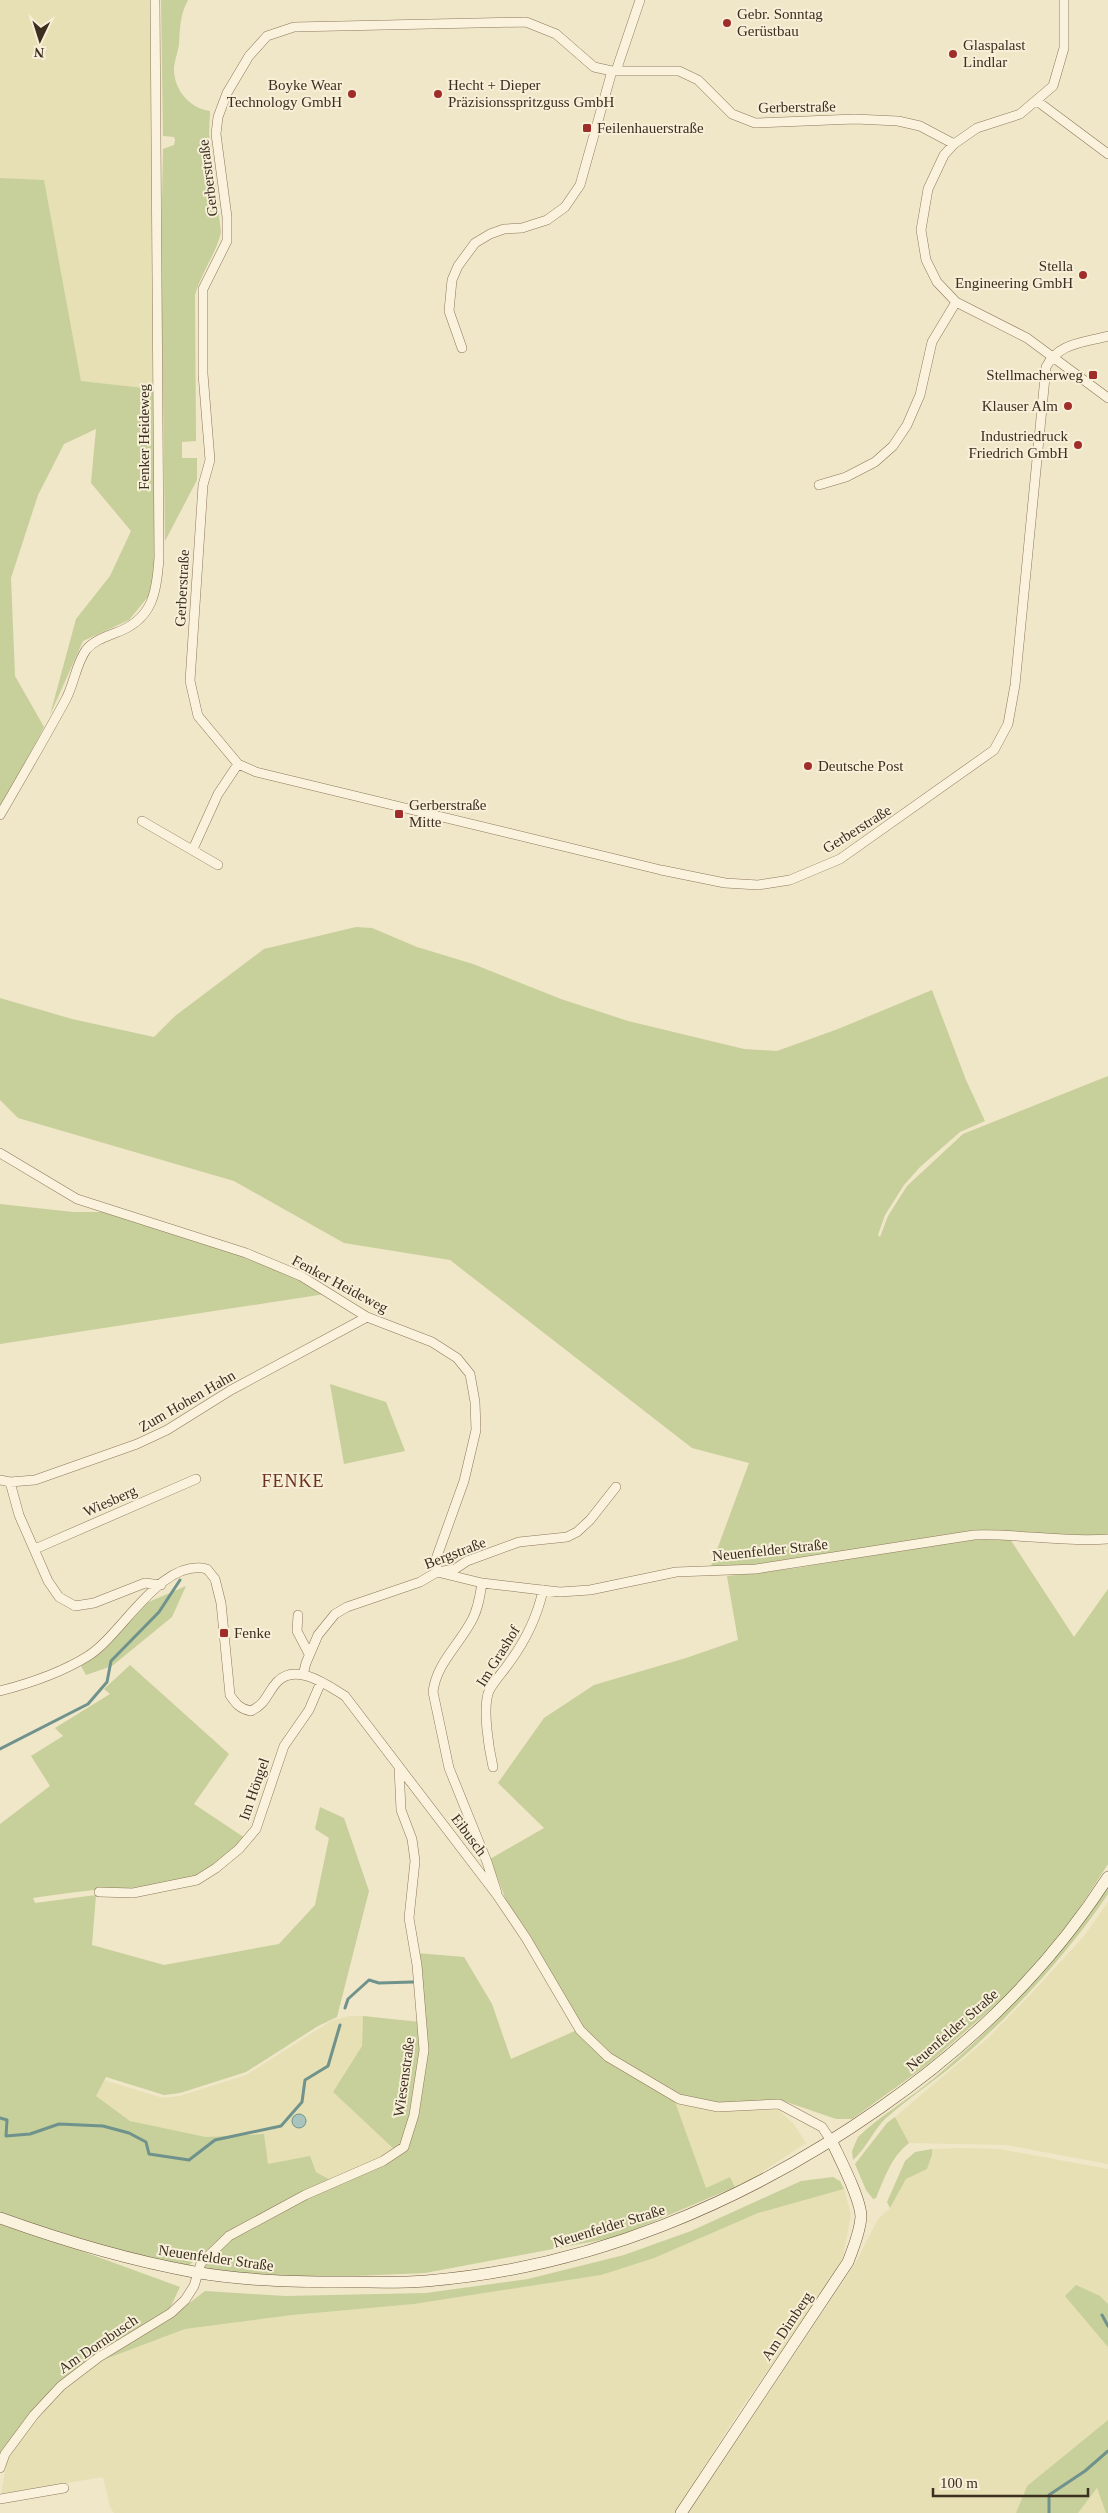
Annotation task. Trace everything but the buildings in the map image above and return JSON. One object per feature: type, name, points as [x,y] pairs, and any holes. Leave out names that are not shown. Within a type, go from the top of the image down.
[{"type":"main road","name":"Neuenfelder Straße","points":[[0,2218],[57,2239],[120,2256],[197,2272],[282,2282],[426,2281],[524,2267],[621,2241],[672,2222],[751,2187],[832,2142],[930,2071],[1018,1992],[1084,1914],[1108,1877]]},
{"type":"main road","name":"Am Dimberg","points":[[681,2513],[848,2262],[857,2237],[861,2216],[850,2183],[832,2142]]},
{"type":"street","name":"Fenker Heideweg","points":[[0,816],[67,697],[87,649],[100,639],[125,630],[143,614],[154,601],[157,586],[159,547],[155,0]]},
{"type":"street","points":[[462,348],[449,311],[452,280],[458,266],[475,243],[490,234],[504,229],[522,228],[547,220],[565,206],[580,185],[614,71],[640,0]]},
{"type":"street","points":[[1064,0],[1065,30],[1061,65],[1053,86],[1020,114],[976,128],[954,144],[944,155],[928,190],[921,230],[926,260],[937,282],[956,302],[1028,338],[1108,398]]},
{"type":"street","name":"Gerberstraße","points":[[954,144],[920,126],[898,120],[855,119],[755,123],[732,114],[698,80],[678,71],[614,71],[594,67],[556,34],[526,22],[294,26],[267,36],[249,56],[227,93],[218,117],[216,134],[227,217],[227,241],[203,289],[203,374],[210,460],[203,484],[190,681],[198,716],[217,742],[238,764],[256,772],[725,883],[758,885],[790,880],[840,859],[994,750],[1008,724],[1015,685],[1046,367],[1052,355]]},
{"type":"street","points":[[1037,101],[1108,154]]},
{"type":"street","points":[[819,485],[846,476],[876,462],[893,446],[907,425],[920,395],[932,342],[956,302]]},
{"type":"street","points":[[1052,355],[1062,348],[1108,336]]},
{"type":"street","points":[[193,849],[218,794],[238,764]]},
{"type":"street","points":[[142,821],[218,864]]},
{"type":"street","name":"Fenker Heideweg","points":[[0,1154],[77,1199],[246,1254],[301,1276],[367,1318],[432,1342],[457,1358],[470,1374],[475,1402],[476,1430],[464,1481],[436,1559],[437,1572]]},
{"type":"street","name":"Zum Hohen Hahn","points":[[0,1480],[10,1482],[35,1480],[137,1444],[167,1430],[232,1390],[367,1318]]},
{"type":"street","name":"Wiesberg","points":[[35,1549],[196,1479]]},
{"type":"street","points":[[10,1482],[19,1515],[48,1581],[59,1597],[75,1606],[94,1603],[145,1583],[160,1585]]},
{"type":"street","name":"Bergstraße","points":[[303,1675],[309,1654],[322,1629],[335,1614],[347,1607],[420,1582],[437,1572],[454,1569],[467,1561],[519,1542],[567,1537],[577,1532],[616,1487]]},
{"type":"street","name":"Neuenfelder Straße","points":[[437,1572],[482,1583],[543,1590],[590,1590],[676,1572],[764,1568],[974,1535],[999,1534],[1074,1540],[1108,1539]]},
{"type":"street","points":[[0,1692],[42,1680],[90,1655],[160,1585],[173,1575],[192,1567],[207,1569],[215,1578],[221,1604],[230,1695],[243,1709],[251,1711],[263,1705],[276,1683],[284,1676],[303,1675]]},
{"type":"street","points":[[482,1583],[479,1604],[472,1620],[434,1680],[433,1692],[449,1768],[494,1879],[497,1895]]},
{"type":"street","name":"Im Grashof","points":[[494,1767],[490,1755],[487,1700],[490,1690],[526,1639],[535,1620],[543,1590]]},
{"type":"street","points":[[298,1614],[297,1631],[309,1654]]},
{"type":"street","name":"Eibusch","points":[[303,1675],[321,1682],[345,1696],[497,1895],[526,1938],[580,2030],[608,2057],[679,2099],[718,2107],[779,2104],[822,2127],[832,2142]]},
{"type":"street","name":"Im Höngel","points":[[100,1892],[133,1893],[197,1880],[216,1868],[239,1849],[256,1829],[284,1746],[309,1710],[321,1682]]},
{"type":"street","name":"Wiesenstraße","points":[[197,2272],[201,2263],[229,2236],[305,2195],[383,2160],[404,2147],[414,2115],[424,2050],[417,1966],[409,1918],[415,1861],[412,1839],[401,1810],[399,1767]]},
{"type":"street","name":"Am Dornbusch","points":[[0,2468],[4,2454],[34,2415],[62,2386],[99,2357],[171,2313],[185,2300],[194,2286],[197,2272]]},
{"type":"street","points":[[0,2499],[64,2488]]},
{"type":"shaded area","points":[[0,0],[151,0],[153,389],[81,381],[44,181],[0,178]]},
{"type":"shaded area","points":[[1108,1902],[1108,2164],[1007,2145],[909,2143],[895,2117],[987,2039],[1084,1936]]},
{"type":"shaded area","points":[[349,2016],[363,2016],[362,2046],[333,2092],[395,2150],[383,2158],[332,2181],[316,2172],[268,2164],[264,2134],[206,2137],[130,2121],[96,2096],[104,2080],[163,2098],[180,2096],[246,2075],[331,2021]]},
{"type":"shaded area","points":[[674,2099],[717,2110],[778,2110],[793,2123],[806,2143],[750,2180],[735,2187],[730,2177],[706,2188]]},
{"type":"shaded area","points":[[932,2149],[999,2149],[1108,2169],[1108,2304],[1100,2296],[1105,2342],[1108,2347],[1108,2420],[1027,2486],[1016,2513],[687,2513],[855,2264],[878,2219],[890,2208],[906,2179],[927,2169]]},
{"type":"shaded area","points":[[844,2189],[851,2215],[842,2260],[800,2326],[742,2407],[675,2513],[114,2513],[110,2507],[103,2477],[1,2494],[8,2455],[64,2388],[103,2360],[185,2329],[292,2315],[414,2304],[601,2275],[758,2213]]},
{"type":"shaded area","points":[[1097,2488],[1106,2513],[1078,2513]]},
{"type":"green space","points":[[161,0],[188,0],[181,21],[174,75],[179,90],[189,102],[210,111],[209,134],[221,232],[195,295],[196,441],[182,442],[182,458],[197,458],[197,480],[165,541],[161,250],[163,149],[174,145],[175,140],[174,137],[163,136]]},
{"type":"green space","points":[[0,178],[44,180],[81,381],[153,389],[156,557],[151,593],[129,620],[83,641],[50,715],[76,619],[110,576],[131,531],[91,483],[96,429],[64,444],[38,495],[11,578],[15,676],[44,727],[0,813]]},
{"type":"green space","points":[[356,927],[372,928],[417,947],[473,964],[561,999],[628,1021],[744,1049],[777,1051],[838,1029],[932,990],[966,1080],[985,1121],[960,1132],[920,1167],[904,1185],[885,1215],[878,1235],[880,1237],[888,1216],[907,1186],[963,1134],[1108,1076],[1108,1535],[1085,1537],[992,1530],[950,1534],[759,1566],[711,1566],[749,1463],[692,1448],[450,1260],[344,1243],[234,1181],[18,1118],[0,1100],[0,998],[72,1019],[154,1037],[175,1016],[264,949]]},
{"type":"green space","points":[[0,1204],[73,1212],[105,1212],[226,1249],[299,1278],[325,1294],[0,1344]]},
{"type":"green space","points":[[330,1384],[386,1402],[405,1451],[344,1464]]},
{"type":"green space","points":[[985,1538],[1010,1539],[1074,1637],[1108,1589],[1108,1864],[1068,1926],[1015,1988],[927,2065],[852,2119],[836,2119],[778,2099],[718,2104],[681,2096],[610,2055],[583,2027],[529,1934],[506,1900],[490,1859],[544,1828],[498,1783],[544,1718],[594,1685],[686,1658],[738,1640],[727,1576],[797,1568],[952,1541]]},
{"type":"green space","points":[[186,1586],[172,1617],[112,1666],[86,1675],[81,1666],[93,1658],[144,1604]]},
{"type":"green space","points":[[130,1665],[229,1754],[194,1804],[245,1838],[212,1866],[188,1879],[148,1887],[94,1890],[33,1898],[35,1903],[96,1895],[92,1945],[164,1965],[279,1944],[315,1905],[329,1838],[315,1829],[320,1807],[344,1818],[369,1891],[337,2017],[318,2026],[246,2072],[180,2093],[164,2095],[106,2077],[96,2096],[130,2121],[206,2137],[264,2134],[268,2164],[310,2156],[316,2172],[332,2181],[225,2235],[187,2267],[75,2243],[76,2249],[180,2287],[169,2310],[36,2408],[2,2450],[0,2457],[0,1824],[50,1786],[31,1756],[63,1736],[55,1728],[110,1694],[104,1689]]},
{"type":"green space","points":[[1108,1888],[1108,1894],[1093,1916],[1041,1980],[964,2056],[886,2118],[853,2160],[852,2151],[858,2137],[876,2121],[933,2079],[982,2036],[1048,1965]]},
{"type":"green space","points":[[417,1953],[464,1957],[492,2004],[511,2059],[575,2031],[606,2059],[674,2099],[706,2188],[730,2177],[735,2187],[617,2237],[425,2273],[282,2279],[203,2268],[232,2238],[307,2197],[405,2148],[421,2081]]},
{"type":"green space","points":[[363,2016],[420,2022],[419,2070],[414,2108],[403,2140],[395,2150],[333,2092],[362,2046]]},
{"type":"green space","points":[[895,2117],[909,2143],[893,2161],[876,2198],[873,2199],[866,2190],[855,2164],[887,2123]]},
{"type":"green space","points":[[932,2149],[927,2169],[906,2179],[890,2208],[887,2202],[905,2161],[915,2152]]},
{"type":"green space","points":[[833,2177],[840,2181],[844,2189],[758,2213],[654,2258],[601,2275],[414,2304],[292,2315],[185,2329],[103,2360],[170,2318],[205,2291],[285,2296],[426,2293],[528,2279],[624,2255],[691,2231],[801,2181]]},
{"type":"green space","points":[[1076,2285],[1100,2296],[1108,2304],[1108,2347],[1065,2296]]},
{"type":"green space","points":[[1108,2420],[1108,2513],[1106,2513],[1097,2488],[1078,2513],[1016,2513],[1027,2486]]},
{"type":"water","points":[[299,2114],[304,2116],[306,2121],[304,2126],[299,2128],[294,2126],[292,2121],[294,2116]]},
{"type":"waterway","points":[[0,1749],[88,1704],[107,1682],[111,1661],[159,1612],[180,1580]]},
{"type":"waterway","points":[[345,2008],[348,1999],[369,1980],[379,1983],[413,1982]]},
{"type":"waterway","points":[[0,2118],[7,2120],[6,2136],[30,2134],[59,2124],[103,2126],[129,2133],[146,2142],[149,2154],[189,2160],[215,2140],[281,2126],[302,2102],[305,2080],[328,2066],[340,2025]]},
{"type":"waterway","points":[[1102,2315],[1108,2326]]},
{"type":"waterway","points":[[1049,2513],[1049,2495],[1085,2471],[1108,2451]]},
{"type":"place","name":"Gebr. Sonntag Gerüstbau","points":[[727,23]]},
{"type":"place","name":"Glaspalast Lindlar","points":[[953,54]]},
{"type":"place","name":"Boyke Wear Technology GmbH","points":[[352,94]]},
{"type":"place","name":"Hecht + Dieper Präzisionsspritzguss GmbH","points":[[438,94]]},
{"type":"place","name":"Feilenhauerstraße","points":[[587,128]]},
{"type":"place","name":"Stella Engineering GmbH","points":[[1083,275]]},
{"type":"place","name":"Stellmacherweg","points":[[1093,375]]},
{"type":"place","name":"Klauser Alm","points":[[1068,406]]},
{"type":"place","name":"Industriedruck Friedrich GmbH","points":[[1078,445]]},
{"type":"place","name":"Deutsche Post","points":[[808,766]]},
{"type":"place","name":"Gerberstraße Mitte","points":[[399,814]]},
{"type":"place","name":"Fenke","points":[[224,1633]]},
{"type":"district","name":"FENKE","points":[[293,1481]]}]
